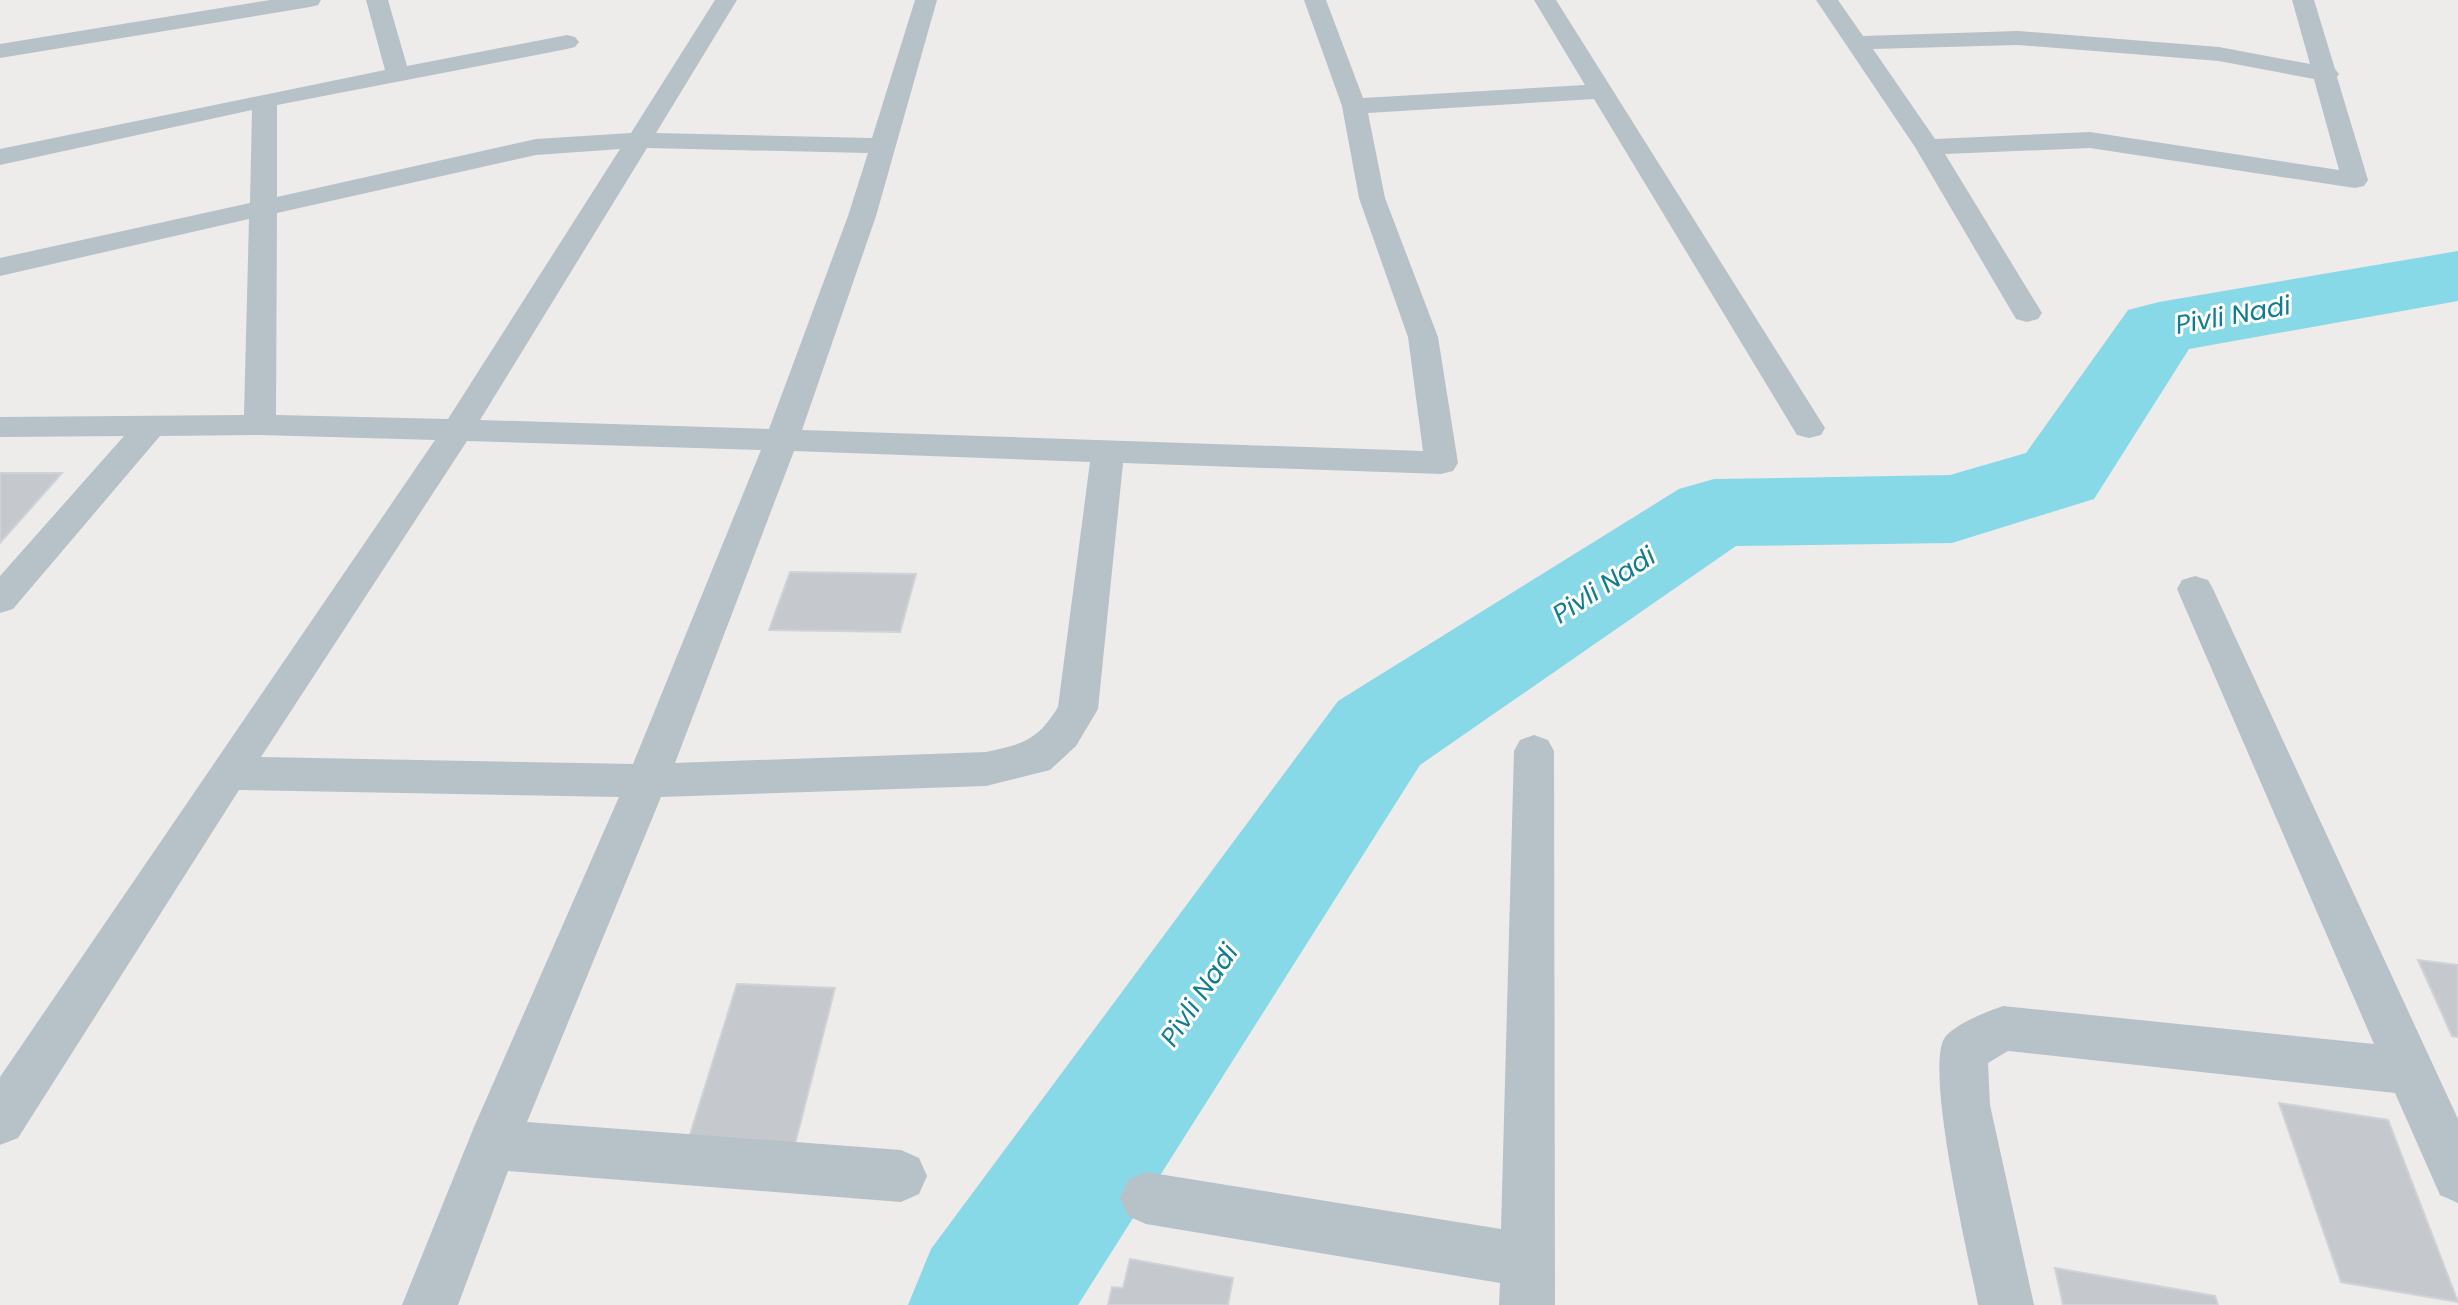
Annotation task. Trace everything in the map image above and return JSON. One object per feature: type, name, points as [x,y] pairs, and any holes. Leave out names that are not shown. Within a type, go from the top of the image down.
[{"type":"street","points":[[0,51],[310,0]]},
{"type":"street","points":[[377,0],[398,74]]},
{"type":"street","points":[[0,1122],[228,773],[458,430],[726,0]]},
{"type":"street","points":[[430,1305],[492,1144],[647,781],[782,440],[862,216],[926,0]]},
{"type":"street","points":[[0,427],[260,425],[1441,463],[1423,337],[1372,198],[1354,106],[1315,0]]},
{"type":"street","points":[[1545,0],[1809,428]]},
{"type":"street","points":[[1827,0],[1928,147],[2027,313]]},
{"type":"street","points":[[1928,147],[2090,140],[2355,180],[2327,74],[2303,0]]},
{"type":"street","points":[[1857,43],[2018,38],[2219,54],[2327,74]]},
{"type":"street","points":[[0,157],[265,100],[567,42]]},
{"type":"street","points":[[1354,106],[1603,91]]},
{"type":"street","points":[[260,425],[265,100]]},
{"type":"street","points":[[0,267],[536,147],[638,140],[883,146]]},
{"type":"street","points":[[0,600],[151,426]]},
{"type":"street","points":[[228,773],[647,781],[986,769],[1035,758],[1062,735],[1078,709],[1108,451]]},
{"type":"street","points":[[2195,589],[2458,1177]]},
{"type":"street","points":[[1146,1198],[1527,1283],[1534,751]]},
{"type":"street","points":[[2006,1305],[1965,1105],[1964,1052],[2003,1028],[2411,1071]]},
{"type":"street","points":[[492,1144],[901,1175]]},
{"type":"building","points":[[0,473],[62,473],[0,543]]},
{"type":"building","points":[[790,572],[916,574],[900,632],[769,630]]},
{"type":"building","points":[[2418,960],[2458,965],[2458,1037],[2452,1036]]},
{"type":"building","points":[[737,984],[835,988],[795,1144],[688,1141]]},
{"type":"building","points":[[2279,1103],[2388,1120],[2458,1302],[2341,1282]]},
{"type":"building","points":[[1130,1259],[1233,1278],[1228,1305],[1108,1305],[1112,1287],[1123,1288]]},
{"type":"building","points":[[2055,1268],[2215,1296],[2218,1305],[2063,1305]]},
{"type":"waterway","name":"Pivli Nadi","points":[[987,1305],[1379,733],[1714,513],[1952,509],[2060,476],[2159,328],[2458,276]]}]
